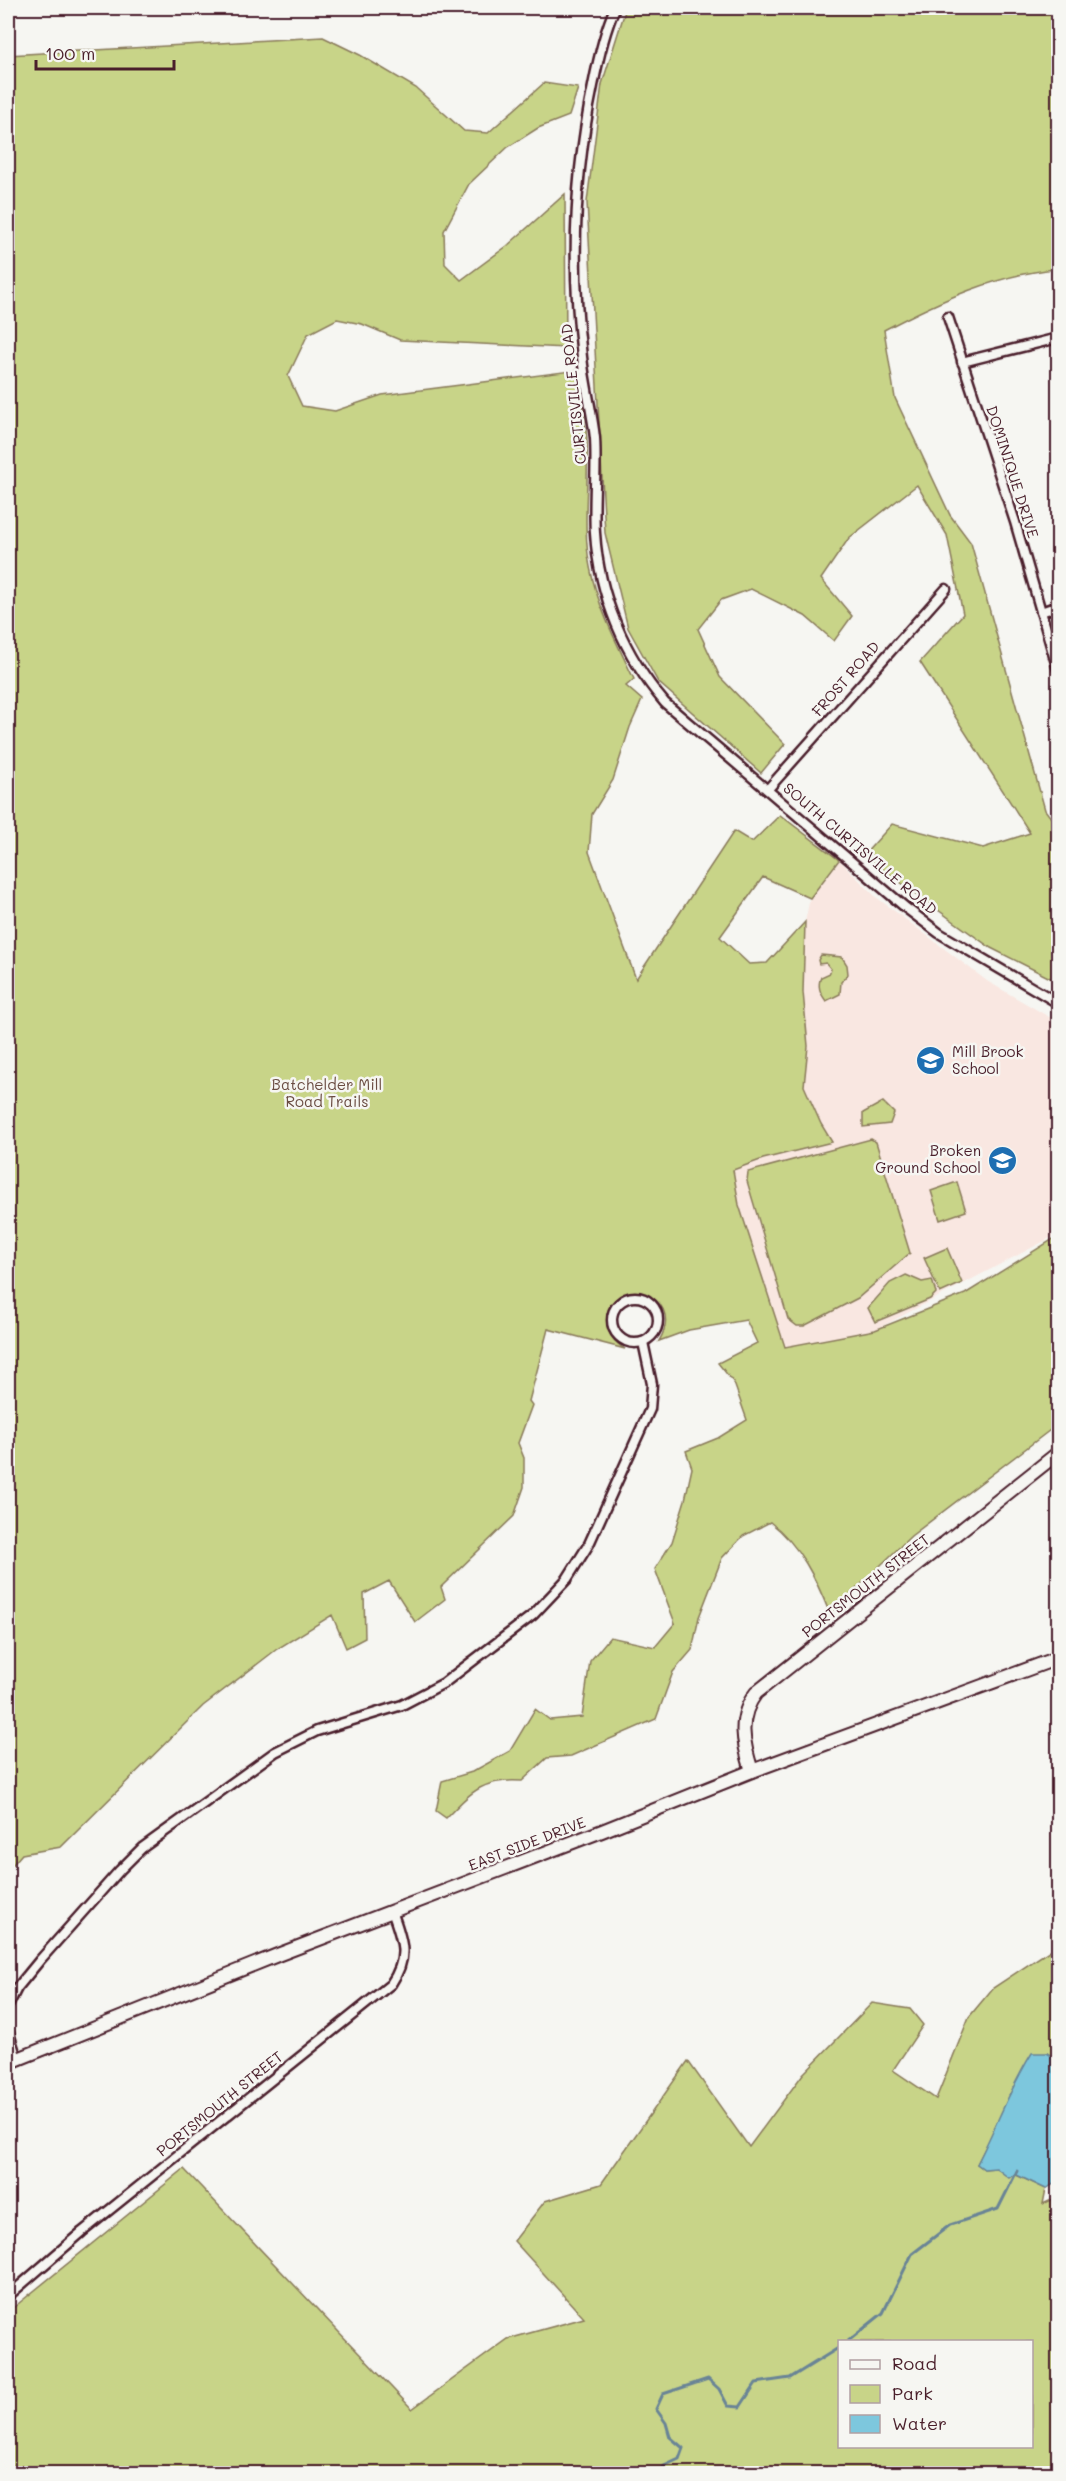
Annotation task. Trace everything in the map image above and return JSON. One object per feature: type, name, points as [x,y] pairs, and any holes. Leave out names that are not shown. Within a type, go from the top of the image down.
[{"type":"main road","name":"PORTSMOUTH STREET","points":[[752,1771],[742,1723],[744,1713],[756,1693],[1059,1453]]},
{"type":"main road","name":"EAST SIDE DRIVE","points":[[12,2061],[392,1911],[602,1832],[752,1771],[1059,1658]]},
{"type":"street","name":"CURTISVILLE ROAD","points":[[615,8],[603,43],[584,130],[574,227],[575,275],[582,359],[595,440],[595,532],[598,560],[605,590],[626,648],[643,677],[673,710],[768,789]]},
{"type":"street","name":"DOMINIQUE DRIVE","points":[[948,316],[1059,670]]},
{"type":"street","points":[[962,362],[1059,338]]},
{"type":"street","name":"FROST ROAD","points":[[768,789],[946,589]]},
{"type":"street","points":[[1041,612],[1059,606]]},
{"type":"street","name":"SOUTH CURTISVILLE ROAD","points":[[768,789],[906,908],[939,933],[1059,1003]]},
{"type":"street","points":[[628,1298],[648,1300],[653,1304],[658,1316],[654,1335],[643,1342],[624,1341],[618,1336],[612,1324],[617,1305],[628,1298]]},
{"type":"street","points":[[8,2006],[17,1988],[40,1960],[142,1848],[275,1752],[317,1731],[402,1705],[444,1683],[533,1615],[579,1562],[590,1544],[648,1417],[652,1384],[643,1342]]},
{"type":"street","name":"PORTSMOUTH STREET","points":[[8,2296],[82,2232],[391,1984],[402,1966],[403,1955],[402,1939],[392,1911]]},
{"type":"street","points":[[8,2030],[12,2061]]},
{"type":"shaded area","points":[[839,860],[876,897],[987,981],[1058,1022],[1058,1234],[875,1330],[785,1347],[739,1205],[733,1170],[763,1159],[832,1142],[804,1086],[808,1046],[803,992],[805,922],[810,898]]},
{"type":"green space","points":[[626,8],[1058,8],[1058,269],[1013,276],[969,290],[884,330],[895,398],[950,515],[971,543],[1045,810],[1058,827],[1058,982],[991,948],[864,855],[892,824],[983,848],[1030,833],[920,662],[963,614],[947,535],[917,485],[849,538],[821,579],[852,616],[834,641],[805,616],[751,589],[721,600],[698,629],[720,677],[785,744],[761,773],[658,682],[628,628],[605,533],[587,202],[602,84]]},
{"type":"green space","name":"Batchelder Mill Road Trails","points":[[323,37],[360,55],[416,88],[464,131],[488,133],[544,83],[578,88],[569,116],[538,128],[508,147],[469,184],[444,231],[445,264],[461,280],[507,246],[565,194],[566,348],[400,340],[362,324],[337,319],[308,334],[288,376],[302,406],[335,411],[382,395],[579,370],[587,443],[586,537],[590,567],[614,638],[634,679],[626,686],[642,700],[630,727],[613,780],[592,814],[589,852],[636,979],[734,831],[752,842],[780,815],[839,860],[810,898],[763,877],[720,937],[749,964],[767,963],[805,922],[803,992],[808,1046],[804,1086],[832,1142],[763,1159],[733,1170],[739,1205],[785,1347],[875,1330],[965,1294],[1058,1236],[1058,1424],[911,1536],[830,1614],[806,1564],[781,1531],[770,1522],[743,1536],[722,1558],[699,1617],[692,1650],[673,1672],[656,1719],[571,1756],[547,1758],[522,1781],[497,1782],[487,1785],[471,1794],[446,1818],[436,1811],[442,1781],[472,1772],[510,1751],[535,1709],[550,1720],[582,1717],[590,1661],[610,1637],[655,1647],[675,1623],[655,1569],[672,1542],[685,1500],[692,1468],[686,1451],[718,1438],[747,1420],[734,1383],[718,1363],[757,1343],[746,1320],[689,1330],[659,1341],[665,1324],[663,1310],[655,1300],[643,1294],[630,1294],[618,1298],[610,1308],[607,1323],[613,1338],[625,1349],[548,1329],[529,1401],[532,1405],[518,1443],[524,1458],[524,1487],[514,1516],[441,1587],[445,1599],[415,1622],[389,1581],[364,1594],[365,1638],[346,1648],[332,1615],[277,1649],[203,1706],[61,1847],[22,1854],[8,1870],[8,55]]},
{"type":"green space","points":[[821,955],[842,957],[847,965],[848,974],[841,982],[840,994],[826,1001],[819,983],[821,977],[830,973],[831,969],[826,963],[819,964],[818,960]]},
{"type":"green space","points":[[883,1102],[894,1113],[890,1124],[863,1127],[863,1113]]},
{"type":"green space","points":[[871,1139],[876,1142],[910,1253],[858,1298],[804,1326],[797,1326],[788,1319],[747,1181],[748,1172]]},
{"type":"green space","points":[[957,1182],[966,1211],[940,1220],[931,1191]]},
{"type":"green space","points":[[947,1248],[962,1283],[940,1293],[924,1258]]},
{"type":"green space","points":[[906,1275],[922,1282],[932,1280],[936,1293],[930,1299],[875,1322],[868,1308],[890,1283]]},
{"type":"green space","points":[[1058,1945],[1058,2060],[1047,2053],[997,2125],[977,2164],[984,2169],[996,2168],[1009,2177],[1014,2174],[1046,2189],[1043,2204],[1058,2197],[1058,2473],[8,2473],[8,2312],[184,2169],[412,2409],[508,2339],[584,2318],[514,2241],[545,2201],[601,2184],[688,2061],[749,2147],[803,2074],[872,2003],[910,2009],[923,2025],[893,2070],[936,2099],[969,2017],[993,1988]]},
{"type":"water","points":[[1032,2053],[1047,2053],[1058,2060],[1058,2181],[1046,2189],[1015,2174],[1009,2178],[996,2168],[984,2169],[977,2164]]},
{"type":"waterway","points":[[849,2340],[883,2313],[912,2254],[950,2225],[998,2209],[1017,2171]]},
{"type":"waterway","points":[[659,2474],[664,2466],[679,2459],[683,2448],[670,2437],[666,2423],[656,2409],[663,2394],[708,2379],[719,2389],[728,2406],[740,2407],[756,2383],[790,2378],[838,2348]]},
{"type":"waterway","points":[[590,2474],[593,2470],[598,2474]]},
{"type":"place","name":"Mill Brook School","points":[[931,1061]]},
{"type":"place","name":"Broken Ground School","points":[[1002,1160]]}]
